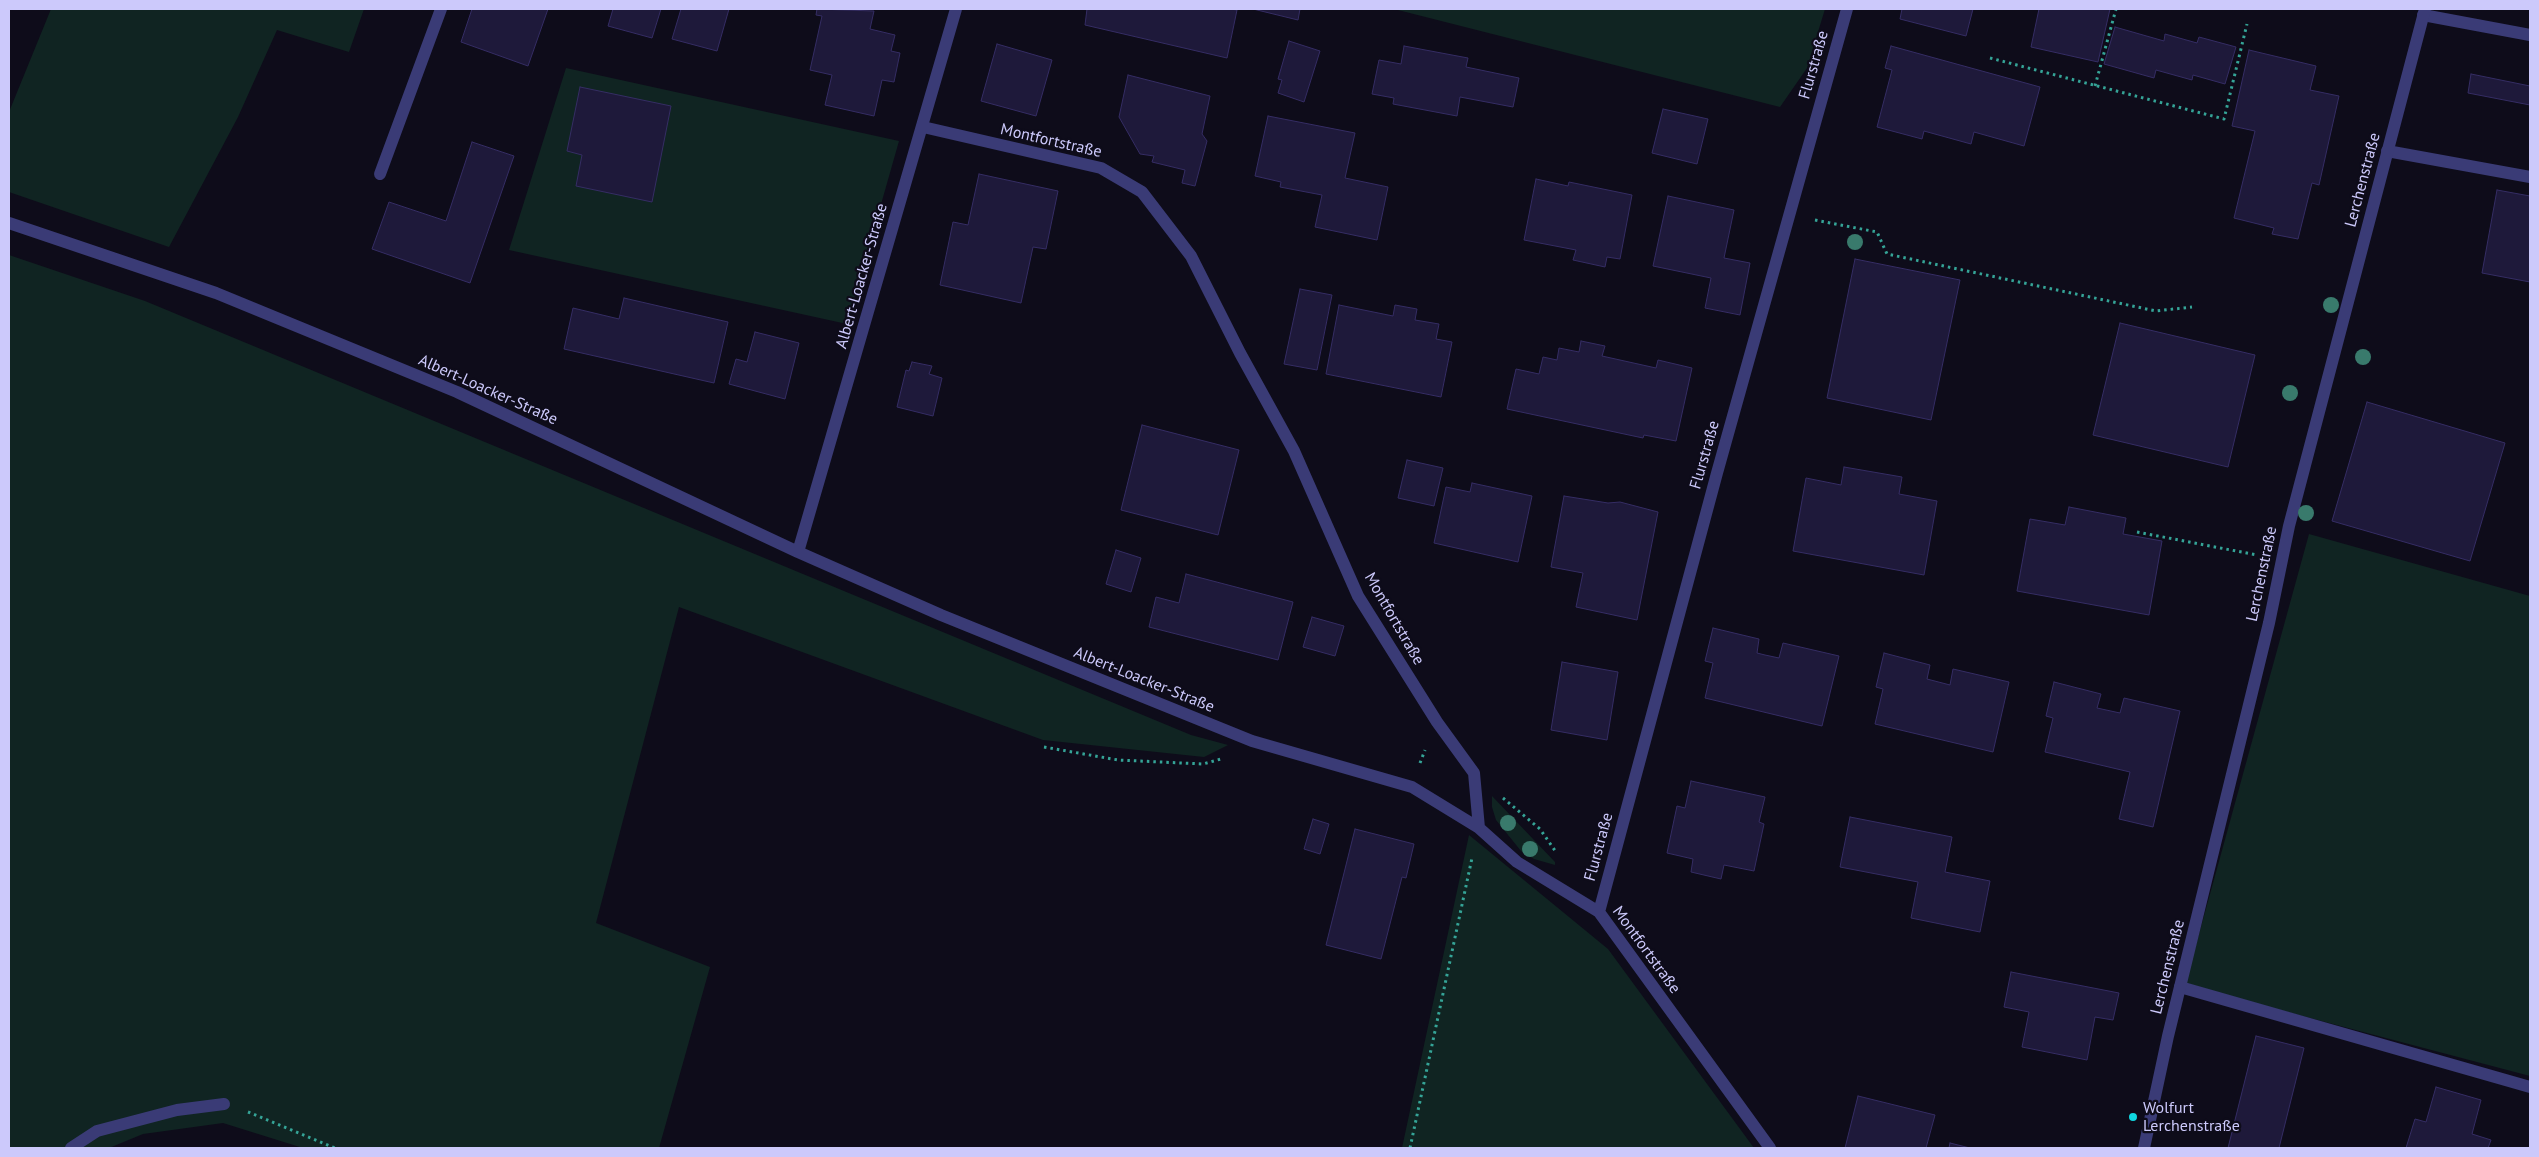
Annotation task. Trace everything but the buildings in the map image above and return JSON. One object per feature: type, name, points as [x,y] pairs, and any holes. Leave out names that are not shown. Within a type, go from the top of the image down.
[{"type":"street","points":[[380,174],[441,9]]},
{"type":"street","name":"Albert-Loacker-Straße","points":[[798,552],[956,9]]},
{"type":"street","name":"Flurstraße","points":[[1599,912],[1717,473],[1847,9]]},
{"type":"street","points":[[2424,12],[2530,36]]},
{"type":"street","name":"Lerchenstraße","points":[[2144,1148],[2180,987],[2269,623],[2281,560],[2424,12]]},
{"type":"street","name":"Montfortstraße","points":[[923,127],[1101,168],[1142,192],[1191,256],[1240,353],[1294,451],[1358,596],[1437,722],[1474,773]]},
{"type":"street","points":[[2387,151],[2530,177]]},
{"type":"street","name":"Albert-Loacker-Straße","points":[[9,224],[216,293],[456,392],[798,552],[941,615],[1252,741],[1412,787],[1479,828]]},
{"type":"street","points":[[1474,773],[1479,828]]},
{"type":"street","name":"Montfortstraße","points":[[1479,828],[1517,862],[1599,912],[1770,1148]]},
{"type":"street","points":[[2180,987],[2530,1087]]},
{"type":"street","points":[[71,1148],[97,1131],[177,1110],[224,1104]]},
{"type":"path","points":[[2095,86],[2116,9]]},
{"type":"path","points":[[1990,58],[2224,119],[2247,24]]},
{"type":"path","points":[[1822,222],[1876,232],[1887,254],[2156,311],[2192,307]]},
{"type":"path","points":[[2137,532],[2281,560]]},
{"type":"path","points":[[1412,787],[1437,722]]},
{"type":"path","points":[[1044,747],[1118,760],[1203,764],[1233,755],[1252,741]]},
{"type":"path","points":[[1474,773],[1540,829],[1561,859]]},
{"type":"path","points":[[1410,1148],[1479,828]]},
{"type":"path","points":[[224,1104],[252,1113],[335,1148]]},
{"type":"green space","points":[[51,9],[364,9],[349,52],[277,30],[238,117],[169,247],[9,192],[9,112]]},
{"type":"green space","points":[[1394,9],[1825,9],[1807,68],[1780,107]]},
{"type":"green space","points":[[566,68],[899,141],[847,324],[509,250]]},
{"type":"green space","points":[[9,255],[145,301],[1191,735],[1228,745],[1204,757],[1043,740],[679,607],[596,923],[710,967],[659,1148],[303,1148],[223,1123],[143,1134],[109,1148],[9,1148]]},
{"type":"green space","points":[[2309,534],[2530,596],[2530,1076],[2185,985]]},
{"type":"green space","points":[[1492,796],[1555,862],[1555,865],[1534,859],[1521,851],[1496,820],[1492,807]]},
{"type":"green space","points":[[1469,835],[1608,949],[1754,1148],[1402,1148]]},
{"type":"place","name":"Wolfurt Lerchenstraße","points":[[2133,1117]]}]
